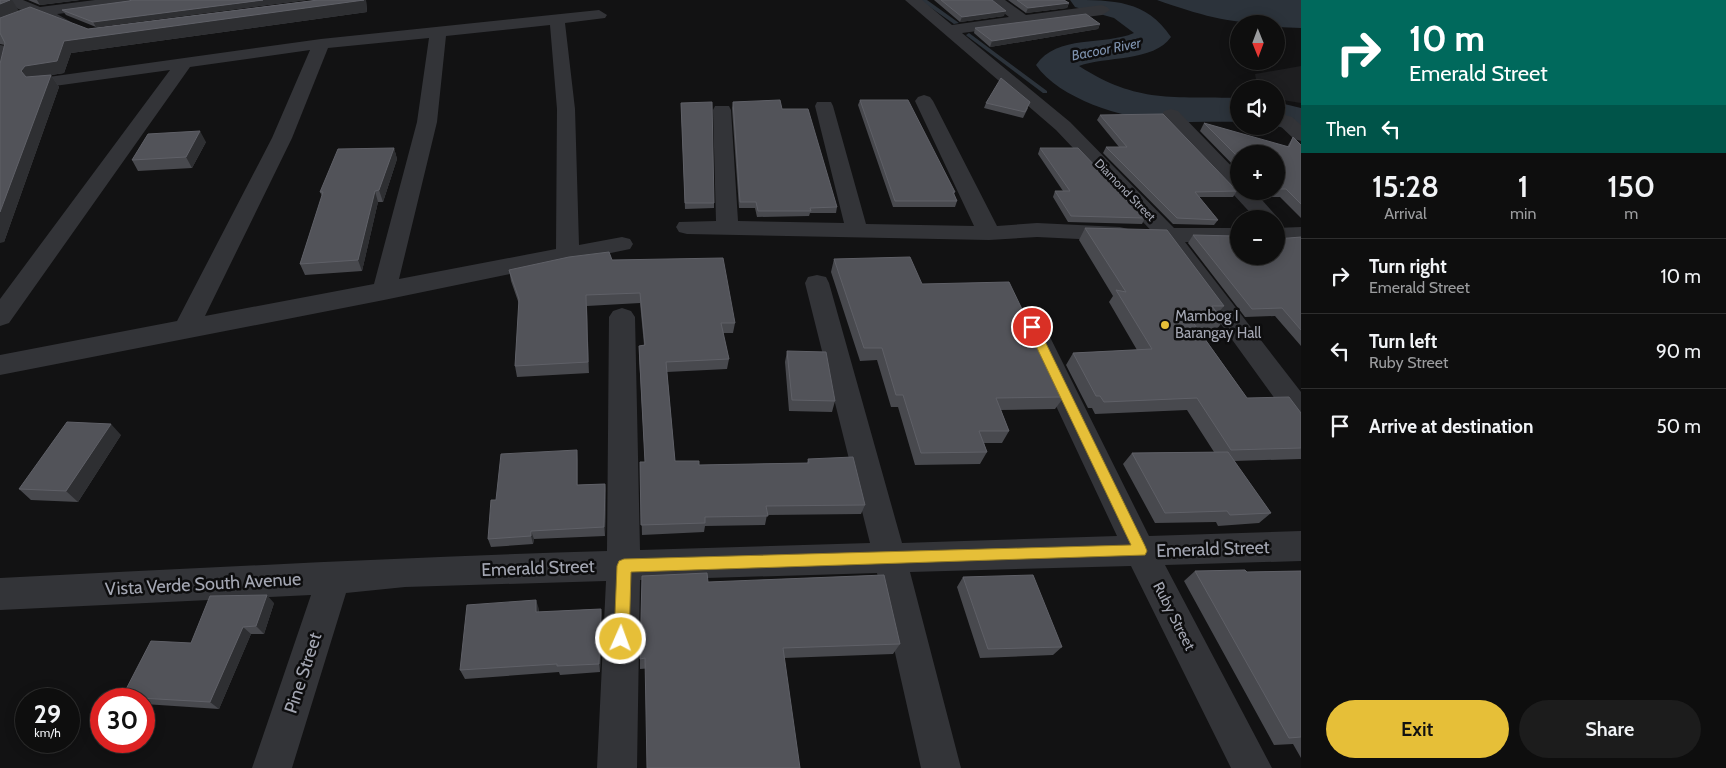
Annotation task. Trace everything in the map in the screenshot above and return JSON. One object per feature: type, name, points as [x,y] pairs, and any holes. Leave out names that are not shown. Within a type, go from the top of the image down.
[{"type":"street","points":[[10,0],[77,28]]},
{"type":"street","points":[[0,26],[35,12],[132,0]]},
{"type":"street","name":"Diamond Street","points":[[913,0],[1063,126],[1168,235],[1301,414]]},
{"type":"street","points":[[995,0],[1022,20]]},
{"type":"street","points":[[949,30],[1102,10]]},
{"type":"street","points":[[40,84],[321,44],[599,15]]},
{"type":"street","points":[[557,19],[566,109],[568,255]]},
{"type":"street","points":[[384,292],[427,122],[438,32]]},
{"type":"street","points":[[186,329],[282,138],[321,44]]},
{"type":"street","points":[[0,50],[3,55],[0,73]]},
{"type":"street","points":[[0,317],[184,63]]},
{"type":"street","points":[[924,101],[989,233]]},
{"type":"street","points":[[824,106],[857,230]]},
{"type":"street","points":[[722,110],[727,228]]},
{"type":"street","points":[[1171,115],[1230,177]]},
{"type":"street","points":[[1285,121],[1301,135]]},
{"type":"street","points":[[1250,200],[1260,210]]},
{"type":"street","points":[[687,227],[989,233],[1037,230],[1230,236]]},
{"type":"street","points":[[0,365],[384,292],[622,244]]},
{"type":"street","points":[[817,283],[890,558],[941,768]]},
{"type":"street","points":[[617,768],[624,566],[622,317]]},
{"type":"street","name":"Ruby Street","points":[[1032,327],[1140,551],[1252,768]]},
{"type":"street","name":"Emerald Street","points":[[405,572],[1301,546]]},
{"type":"street","name":"Vista Verde South Avenue","points":[[0,594],[334,578],[405,572]]},
{"type":"street","name":"Pine Street","points":[[272,768],[334,578]]},
{"type":"shaded area","points":[[1157,0],[1301,0],[1301,28],[1285,27],[1285,15],[1230,15],[1230,20],[1187,10]]},
{"type":"shaded area","points":[[1301,66],[1301,103],[1285,100],[1285,80],[1256,80],[1255,74]]},
{"type":"building","points":[[0,0],[10,0],[0,4]]},
{"type":"building","points":[[132,0],[263,0],[93,22],[62,10]]},
{"type":"building","points":[[318,0],[364,0],[64,41],[57,61],[25,66],[21,71],[26,77],[51,75],[0,212],[0,64],[5,43],[0,33],[0,18],[30,7],[88,29]]},
{"type":"building","points":[[941,0],[992,0],[1006,11],[962,17]]},
{"type":"building","points":[[1017,0],[1064,0],[1069,3],[1028,8]]},
{"type":"building","points":[[1086,14],[1100,24],[992,41],[975,28]]},
{"type":"building","points":[[1001,78],[1030,102],[1025,112],[986,103]]},
{"type":"building","points":[[780,100],[782,109],[808,109],[837,207],[810,208],[811,211],[758,211],[756,202],[740,202],[733,102]]},
{"type":"building","points":[[860,100],[908,100],[955,192],[953,192],[957,201],[895,201]]},
{"type":"building","points":[[712,102],[714,203],[685,203],[681,103]]},
{"type":"building","points":[[1163,114],[1230,184],[1230,191],[1195,192],[1218,220],[1177,218],[1106,147],[1127,147],[1100,115]]},
{"type":"building","points":[[1204,123],[1230,130],[1230,135],[1246,135],[1282,145],[1230,145],[1230,149]]},
{"type":"building","points":[[200,131],[186,157],[132,160],[148,134]]},
{"type":"building","points":[[1293,137],[1301,145],[1301,204],[1286,189],[1285,146],[1289,147]]},
{"type":"building","points":[[394,148],[379,190],[375,191],[358,260],[300,264],[323,192],[320,192],[338,149]]},
{"type":"building","points":[[1040,148],[1078,148],[1145,218],[1071,216],[1055,191],[1070,191]]},
{"type":"building","points":[[1085,228],[1167,230],[1224,306],[1212,306],[1223,321],[1192,321],[1247,398],[1289,397],[1301,413],[1301,448],[1231,450],[1197,398],[1104,402],[1100,396],[1096,396],[1073,353],[1152,349],[1116,290],[1126,292]]},
{"type":"building","points":[[1193,235],[1230,236],[1230,265],[1285,265],[1285,238],[1301,237],[1301,330],[1282,308],[1252,309]]},
{"type":"building","points":[[609,252],[612,260],[723,258],[735,323],[721,323],[729,359],[666,362],[675,461],[699,461],[699,465],[809,463],[808,459],[853,457],[865,505],[766,506],[768,516],[705,517],[705,523],[641,525],[640,462],[645,462],[639,346],[645,345],[640,293],[586,295],[588,362],[515,366],[519,299],[509,270],[569,257]]},
{"type":"building","points":[[910,257],[922,284],[1009,282],[1064,397],[996,398],[1009,431],[979,431],[987,452],[921,453],[903,395],[896,395],[882,348],[864,348],[834,259]]},
{"type":"building","points":[[787,351],[826,352],[835,401],[792,400]]},
{"type":"building","points":[[67,422],[111,424],[66,491],[19,489]]},
{"type":"building","points":[[577,450],[577,485],[605,484],[604,527],[531,531],[531,536],[488,539],[491,500],[496,500],[501,454]]},
{"type":"building","points":[[1228,452],[1271,513],[1230,515],[1227,511],[1165,513],[1132,453]]},
{"type":"building","points":[[1245,570],[1247,572],[1301,571],[1301,737],[1289,738],[1195,571]]},
{"type":"building","points":[[707,573],[708,582],[884,575],[900,644],[783,648],[800,768],[647,768],[645,658],[640,659],[642,576]]},
{"type":"building","points":[[1033,575],[1062,647],[988,649],[963,577]]},
{"type":"building","points":[[267,595],[256,626],[243,627],[210,702],[155,699],[155,688],[127,688],[151,641],[191,643],[210,596]]},
{"type":"building","points":[[536,600],[536,612],[601,609],[599,664],[557,666],[557,664],[460,670],[467,605]]},
{"type":"waterway","points":[[923,0],[956,23]]},
{"type":"waterway","name":"Bacoor River","points":[[1086,0],[1125,11],[1135,16],[1143,22],[1154,37],[1129,46],[1090,51],[1065,58],[1054,65],[1063,72],[1094,90],[1140,106],[1176,110],[1230,110]]},
{"type":"waterway","points":[[969,35],[1045,92]]},
{"type":"waterway","name":"Bacoor River","points":[[1285,116],[1301,120]]},
{"type":"place","name":"Mambog I Barangay Hall","points":[[1165,325]]},
{"type":"route","points":[[621,639],[624,566],[1140,551],[1032,327]]}]
